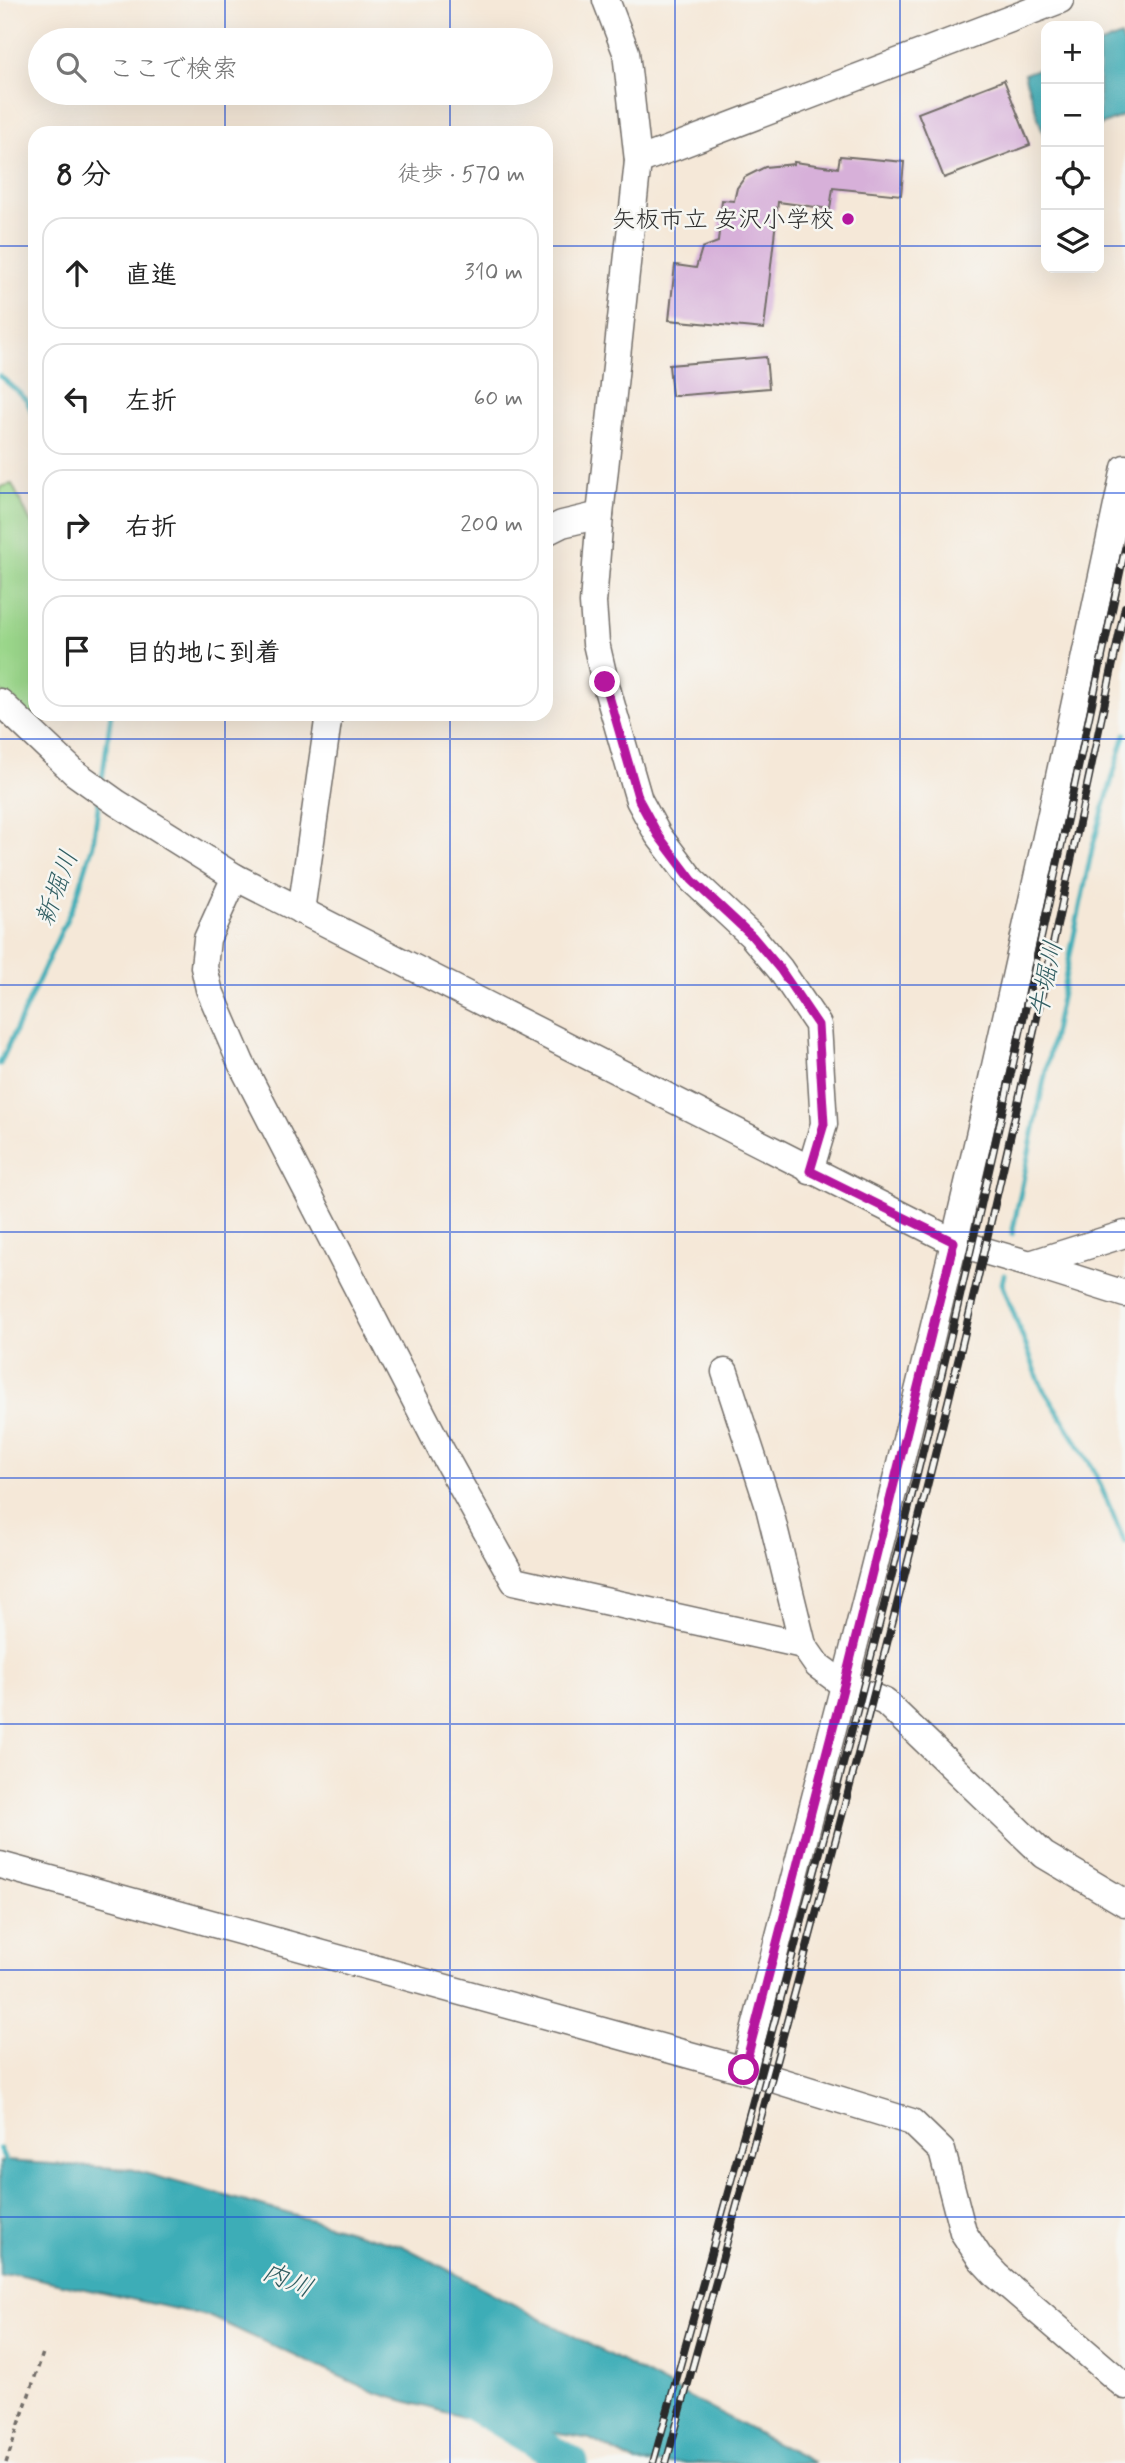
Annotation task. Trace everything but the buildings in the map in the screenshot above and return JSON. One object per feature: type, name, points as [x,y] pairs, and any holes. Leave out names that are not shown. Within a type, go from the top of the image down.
[{"type":"street","points":[[606,0],[626,52],[638,161],[600,515],[593,603],[596,643],[639,800],[658,835],[692,880],[759,944],[780,969],[818,1025],[824,1124],[810,1171]]},
{"type":"street","points":[[638,161],[1060,0]]},
{"type":"street","points":[[744,2070],[844,1685],[954,1242],[1048,828],[1125,468]]},
{"type":"street","points":[[553,528],[600,515]]},
{"type":"street","points":[[0,702],[86,781],[235,877],[954,1242],[1125,1294]]},
{"type":"street","points":[[301,911],[328,721]]},
{"type":"street","points":[[235,877],[207,939],[204,967],[209,989],[241,1063],[440,1450],[514,1581],[803,1646]]},
{"type":"street","points":[[1030,1264],[1125,1234]]},
{"type":"street","points":[[725,1372],[769,1507],[803,1646],[817,1665],[844,1685],[885,1702],[1044,1855],[1125,1903]]},
{"type":"street","points":[[0,1865],[744,2070],[912,2122],[942,2151],[963,2232],[980,2258],[996,2275],[1125,2386]]},
{"type":"path","points":[[6,2463],[44,2350]]},
{"type":"green space","points":[[12,484],[28,517],[28,717],[0,691],[0,487]]},
{"type":"water","points":[[1121,36],[1125,47],[1125,115],[1104,124],[1104,84],[1104,43]]},
{"type":"water","points":[[1041,68],[1041,127],[1024,74]]},
{"type":"water","points":[[0,2162],[130,2169],[403,2246],[814,2463],[637,2463],[590,2439],[466,2418],[376,2393],[208,2316],[16,2274],[0,2276]]},
{"type":"waterway","name":"新堀川","points":[[0,376],[28,403]]},
{"type":"waterway","name":"新堀川","points":[[102,780],[110,721]]},
{"type":"waterway","name":"牛堀川","points":[[1012,1234],[1092,849],[1125,734]]},
{"type":"waterway","name":"新堀川","points":[[0,1064],[76,899],[93,844],[99,800]]},
{"type":"waterway","name":"牛堀川","points":[[1004,1275],[1002,1283],[1041,1385],[1093,1468],[1125,1543]]},
{"type":"waterway","name":"新堀川","points":[[0,2149],[7,2165]]},
{"type":"waterway","name":"内川","points":[[469,2402],[572,2463]]},
{"type":"railway","points":[[653,2463],[801,1923],[940,1381],[1035,965],[1125,549]]},
{"type":"railway","points":[[666,2463],[777,2060],[952,1386],[1020,1094],[1125,607]]},
{"type":"place","name":"矢板市立 安沢小学校","points":[[848,219]]},
{"type":"route","points":[[605,682],[639,800],[658,835],[692,880],[752,936],[780,969],[818,1025],[824,1124],[810,1171],[954,1242],[844,1685],[744,2070]]}]
